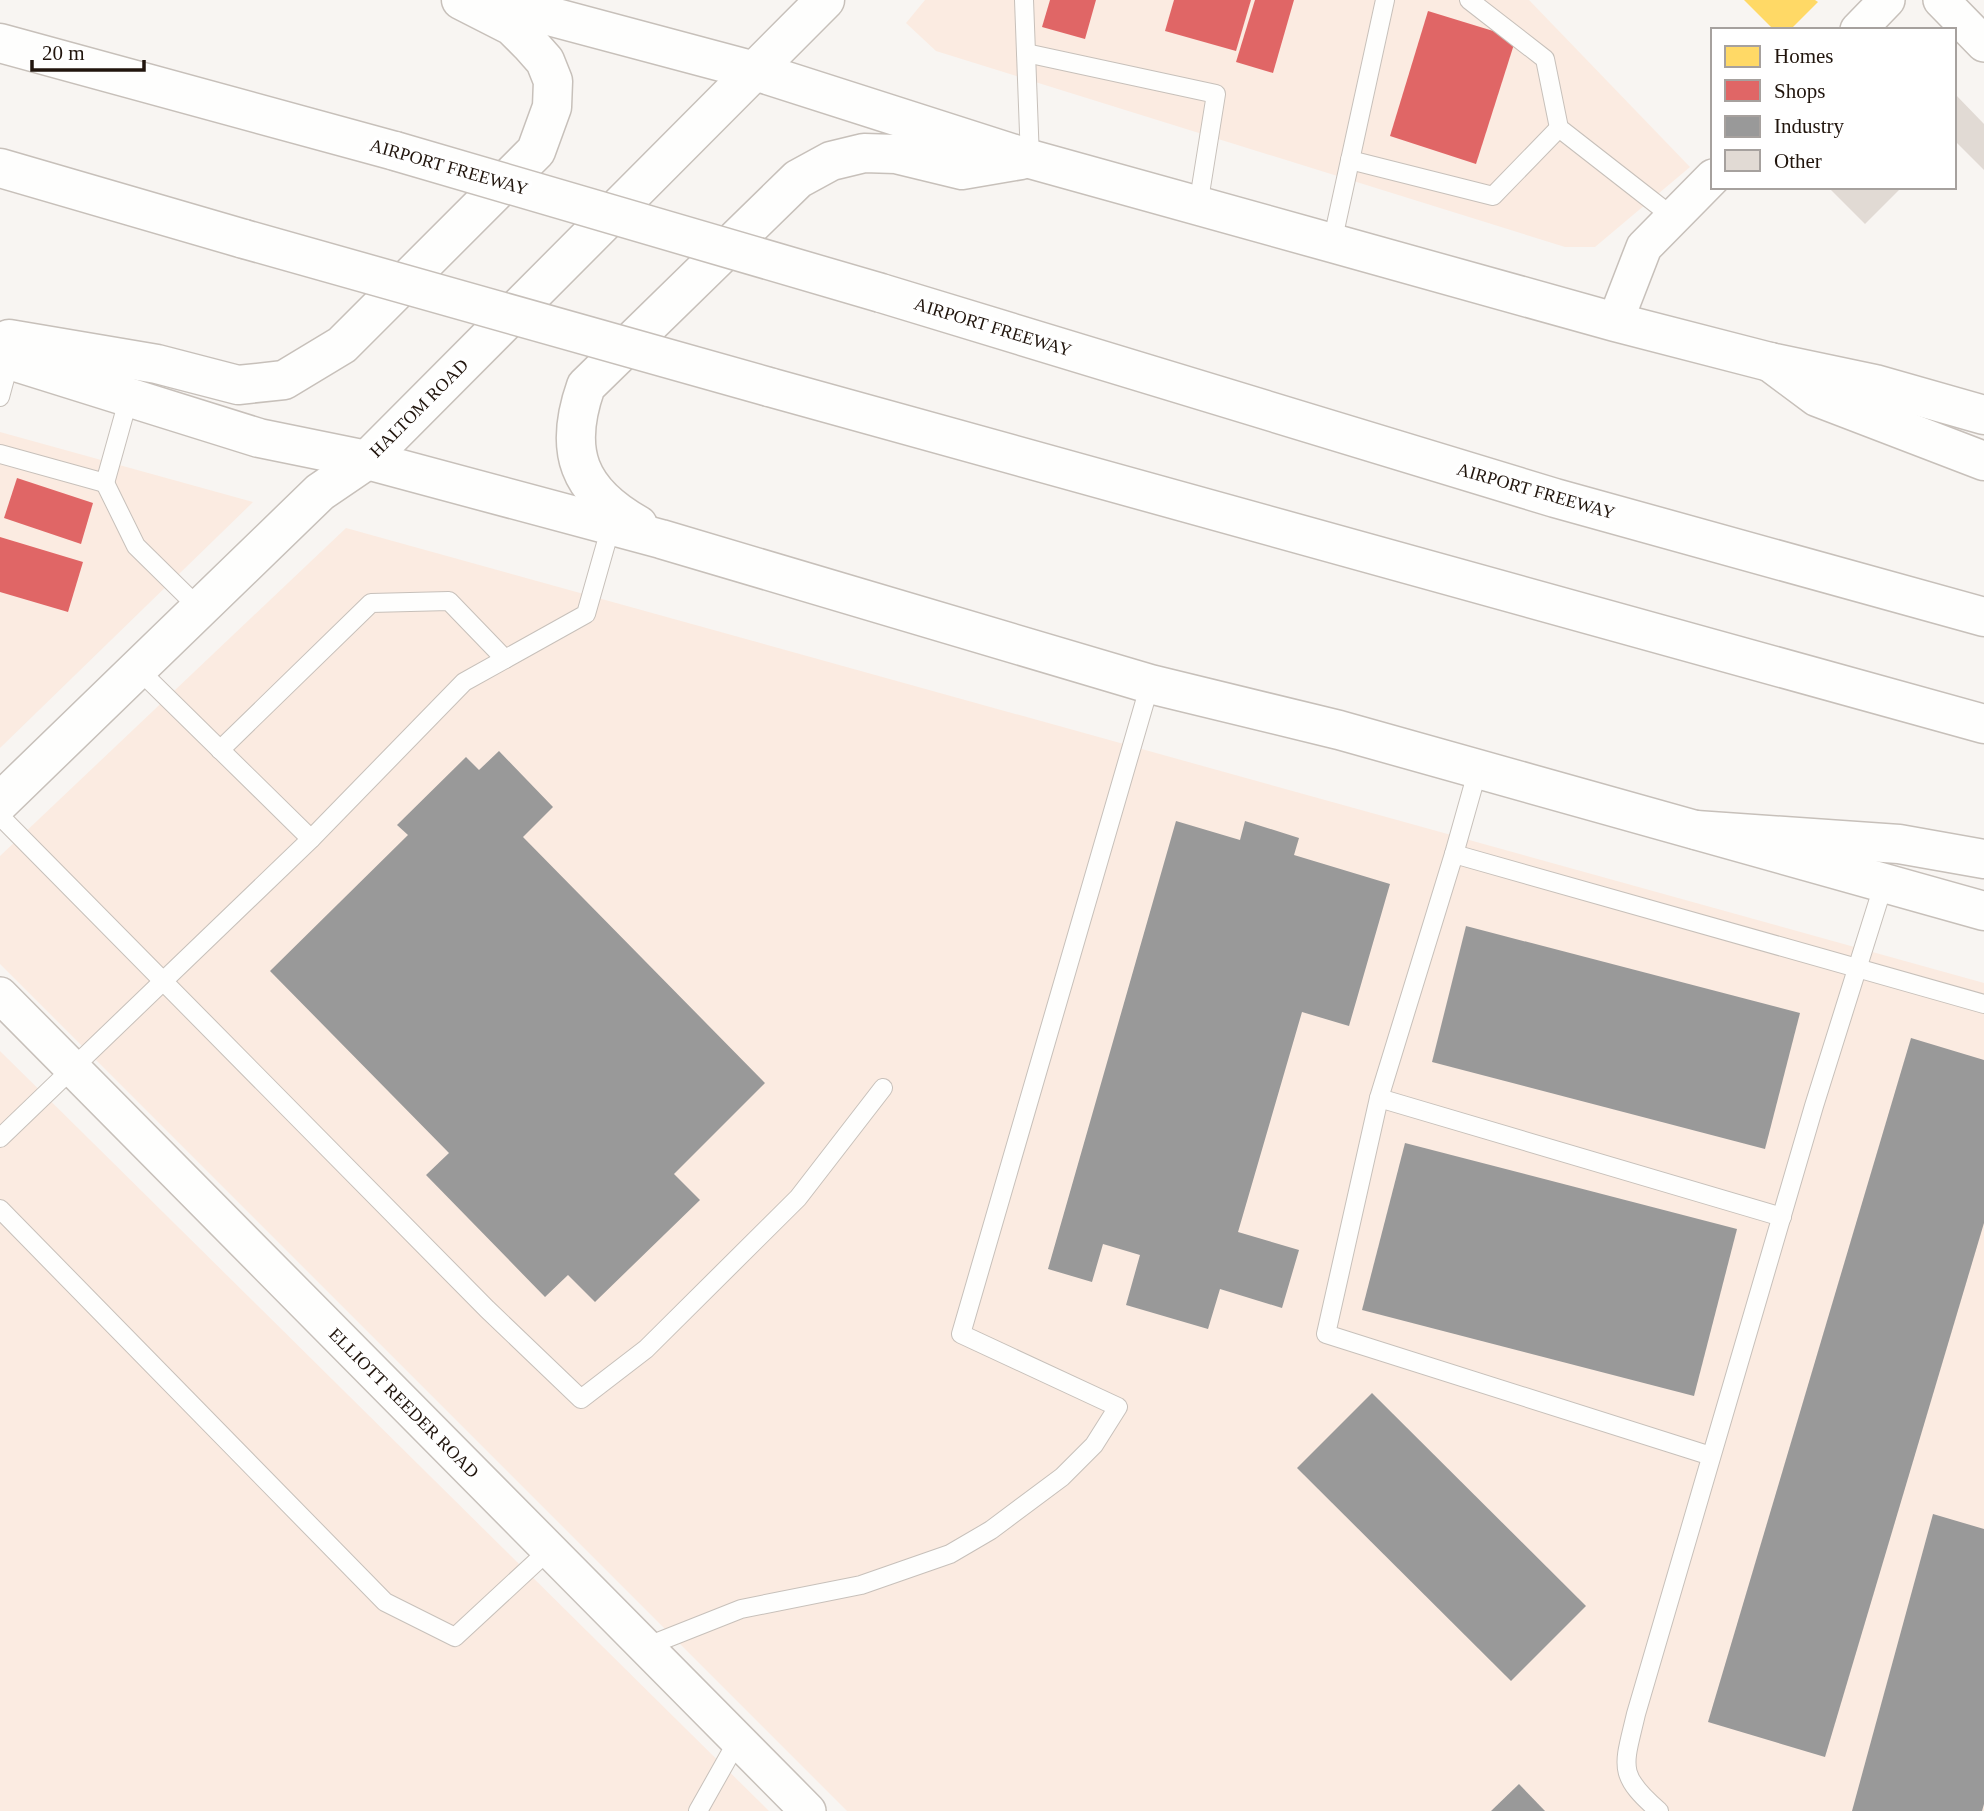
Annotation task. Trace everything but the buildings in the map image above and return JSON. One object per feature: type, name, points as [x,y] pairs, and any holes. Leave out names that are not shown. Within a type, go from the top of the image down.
[{"type":"main road","points":[[3,352],[157,364],[238,385],[284,380],[342,345],[536,151],[552,107],[553,81],[545,61],[512,26],[461,0]]},
{"type":"main road","points":[[489,0],[755,71],[1030,159],[1198,206],[1615,321],[1770,362],[1875,384],[1984,415]]},
{"type":"main road","name":"HALTOM ROAD","points":[[0,802],[320,492],[367,460],[825,0]]},
{"type":"main road","name":"AIRPORT FREEWAY","points":[[0,43],[395,151],[881,293],[1555,498],[1984,617]]},
{"type":"main road","points":[[661,539],[616,513],[598,496],[581,471],[575,441],[575,415],[586,386],[798,179],[831,161],[864,153],[896,154],[962,170],[1030,159]]},
{"type":"main road","points":[[0,168],[769,387],[1984,724]]},
{"type":"main road","points":[[3,352],[129,397],[260,438],[367,460],[661,539],[1150,684],[1339,730],[1984,911]]},
{"type":"main road","points":[[1770,362],[1817,397],[1984,461]]},
{"type":"main road","points":[[1696,830],[1899,844],[1984,859]]},
{"type":"street","points":[[1860,28],[1887,0]]},
{"type":"street","points":[[1941,0],[1984,44]]},
{"type":"street","points":[[1615,321],[1644,247],[1711,179]]},
{"type":"street","name":"ELLIOTT REEDER ROAD","points":[[0,995],[808,1811]]},
{"type":"lane","points":[[1024,0],[1030,159]]},
{"type":"lane","points":[[1332,243],[1385,0]]},
{"type":"lane","points":[[1469,0],[1545,59],[1559,128],[1674,217]]},
{"type":"lane","points":[[1026,52],[1216,94],[1198,206]]},
{"type":"lane","points":[[1350,160],[1493,196],[1559,128]]},
{"type":"lane","points":[[0,397],[3,352]]},
{"type":"lane","points":[[129,397],[105,483],[136,546],[200,609]]},
{"type":"lane","points":[[0,454],[105,483]]},
{"type":"lane","points":[[0,1138],[311,839],[464,682],[586,614],[611,526]]},
{"type":"lane","points":[[220,750],[371,603],[449,601],[505,659]]},
{"type":"lane","points":[[138,669],[311,839]]},
{"type":"lane","points":[[645,1647],[741,1609],[861,1585],[950,1555],[991,1530],[1062,1477],[1094,1445],[1118,1408],[961,1334],[1150,684]]},
{"type":"lane","points":[[1478,769],[1379,1098],[1326,1334],[1711,1457]]},
{"type":"lane","points":[[0,817],[487,1309],[581,1399],[646,1349],[797,1198],[883,1088]]},
{"type":"lane","points":[[1454,854],[1984,1004]]},
{"type":"lane","points":[[1658,1811],[1638,1793],[1626,1775],[1626,1759],[1711,1457],[1884,883]]},
{"type":"lane","points":[[1379,1098],[1782,1217]]},
{"type":"lane","points":[[0,1209],[385,1602],[454,1637],[549,1550]]},
{"type":"lane","points":[[698,1811],[738,1740]]},
{"type":"shaded area","points":[[925,0],[1529,0],[1690,167],[1595,247],[1565,247],[936,51],[906,23]]},
{"type":"shaded area","points":[[0,432],[253,502],[0,748]]},
{"type":"shaded area","points":[[346,528],[1984,983],[1984,1811],[847,1811],[0,964],[0,856]]},
{"type":"shaded area","points":[[0,1051],[769,1811],[0,1811]]}]
